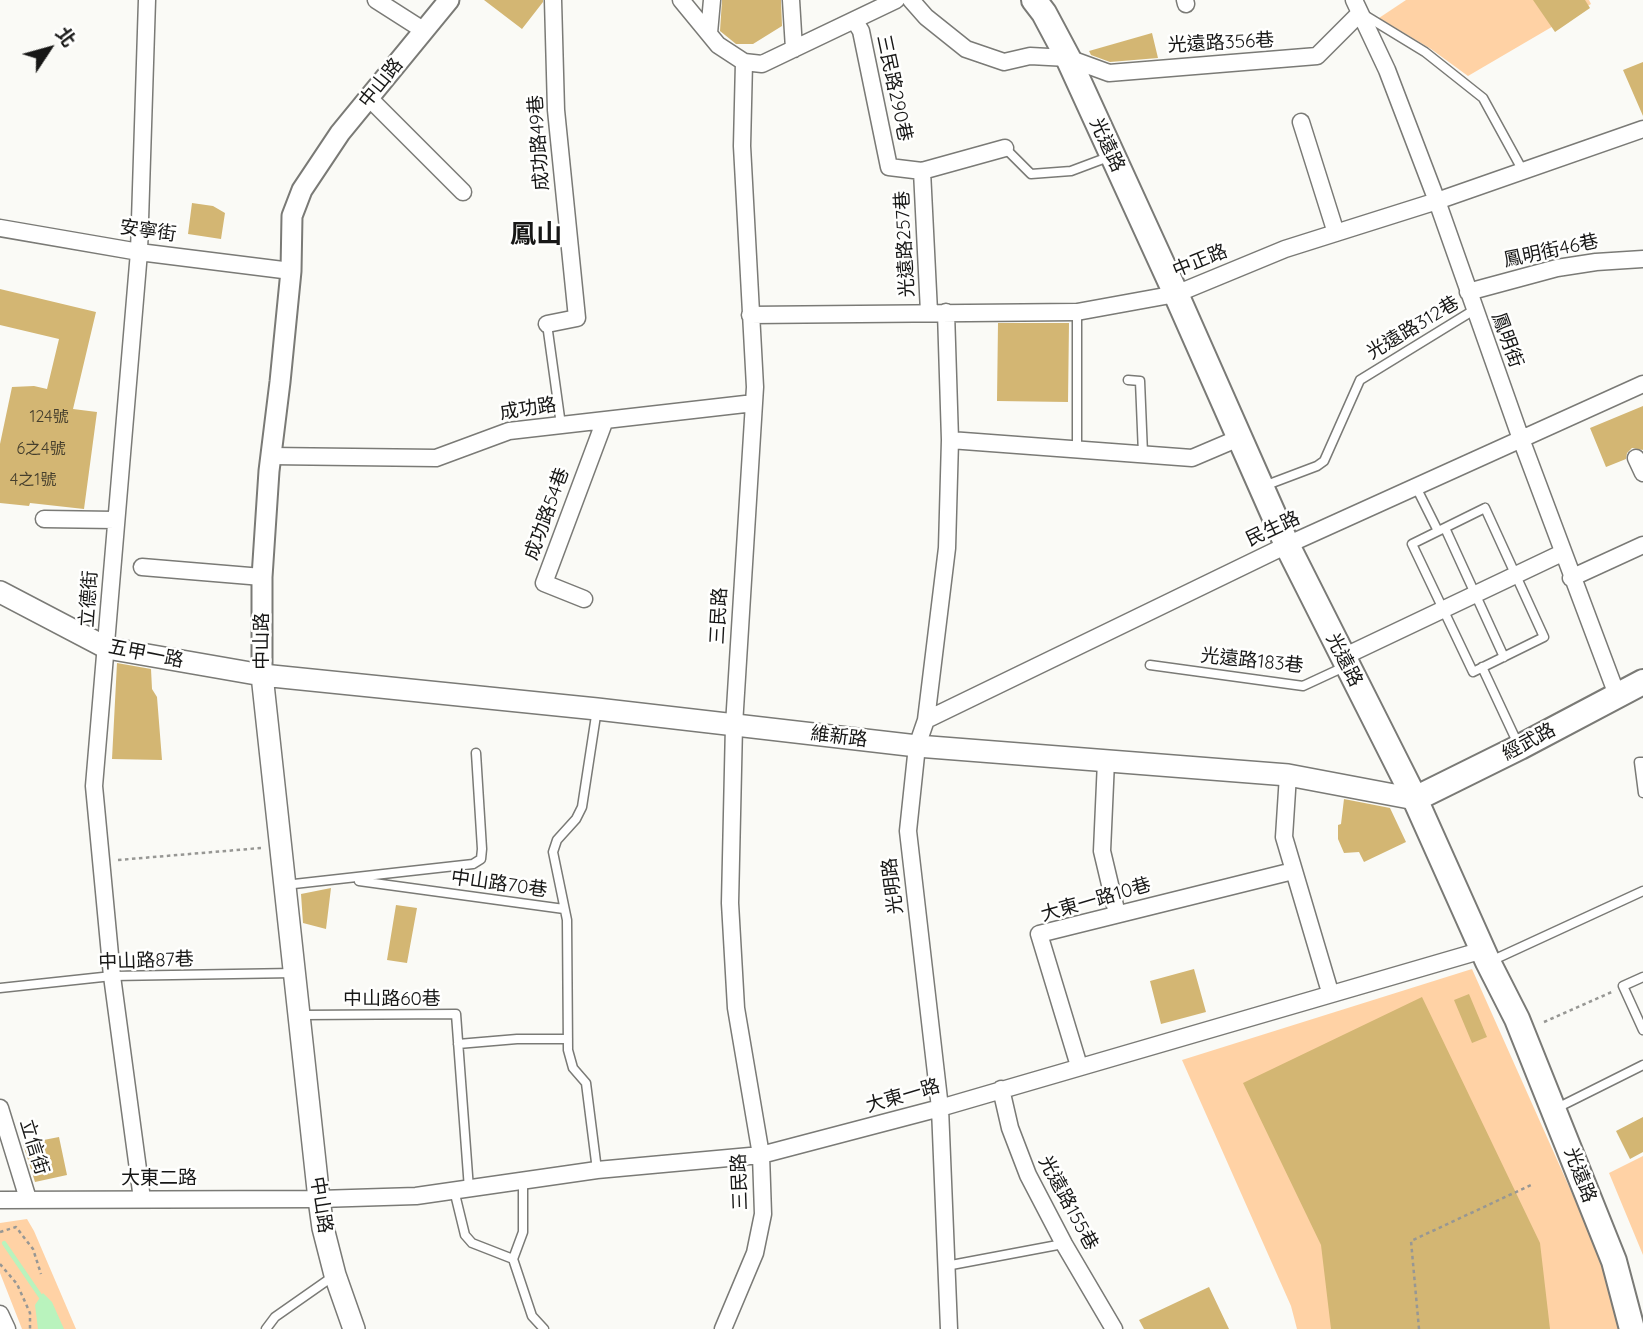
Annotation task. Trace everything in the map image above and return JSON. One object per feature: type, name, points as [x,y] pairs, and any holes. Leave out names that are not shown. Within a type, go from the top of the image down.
[{"type":"main road","name":"光遠路","points":[[1034,0],[1068,58],[1176,293],[1287,545],[1415,799],[1517,1018],[1614,1261],[1632,1329]]},
{"type":"main road","name":"五甲一路","points":[[0,592],[107,648],[262,675]]},
{"type":"main road","name":"維新路","points":[[262,675],[597,709],[917,746],[1288,775],[1415,799]]},
{"type":"main road","name":"中山路","points":[[262,675],[323,1228],[335,1275],[354,1329]]},
{"type":"main road","name":"經武路","points":[[1415,799],[1643,682]]},
{"type":"street","name":"立德街","points":[[142,1199],[112,976],[94,786],[139,252],[147,0]]},
{"type":"street","points":[[376,0],[424,30]]},
{"type":"street","name":"中山路","points":[[262,675],[262,577],[270,456],[281,382],[291,271],[292,216],[302,190],[340,134],[449,0]]},
{"type":"street","name":"成功路49巷","points":[[548,324],[577,318],[556,110],[553,0]]},
{"type":"street","points":[[681,0],[718,45],[744,62],[762,64],[897,0]]},
{"type":"street","points":[[709,33],[712,0]]},
{"type":"street","points":[[791,0],[794,49]]},
{"type":"street","name":"光遠路356巷","points":[[911,0],[926,17],[966,49],[1004,62],[1030,56],[1068,58],[1109,73],[1317,56],[1357,6]]},
{"type":"street","name":"鳳明街","points":[[1357,6],[1387,70],[1437,201],[1562,553],[1616,695]]},
{"type":"street","name":"三民路290巷","points":[[854,20],[861,31],[889,167],[922,171]]},
{"type":"street","name":"三民路","points":[[723,1329],[755,1253],[763,1214],[761,1155],[736,1008],[730,903],[734,725],[754,403],[742,146],[744,62]]},
{"type":"street","points":[[369,98],[463,192]]},
{"type":"street","points":[[1301,122],[1336,233]]},
{"type":"street","name":"中正路","points":[[750,315],[1077,312],[1176,293],[1285,249],[1437,201],[1643,129]]},
{"type":"street","name":"光遠路257巷","points":[[937,312],[922,171],[1005,148]]},
{"type":"street","name":"安寧街","points":[[0,228],[139,252],[291,271]]},
{"type":"street","name":"鳳明街46巷","points":[[1468,292],[1557,268],[1643,258]]},
{"type":"street","name":"光明路","points":[[937,312],[950,440],[947,548],[926,720],[917,746],[908,831],[940,1108],[949,1329]]},
{"type":"street","name":"民生路","points":[[926,720],[1287,545],[1643,384]]},
{"type":"street","name":"成功路","points":[[270,456],[436,458],[509,431],[754,403]]},
{"type":"street","name":"成功路54巷","points":[[584,598],[544,583],[605,420]]},
{"type":"street","points":[[950,440],[1192,458],[1239,438]]},
{"type":"street","points":[[44,519],[115,520]]},
{"type":"street","points":[[1572,578],[1643,545]]},
{"type":"street","points":[[1345,661],[1443,608],[1562,553]]},
{"type":"street","points":[[142,567],[262,577]]},
{"type":"street","points":[[1106,761],[1102,850],[1117,914]]},
{"type":"street","points":[[1288,775],[1284,836],[1330,992]]},
{"type":"street","name":"大東一路10巷","points":[[1079,1066],[1039,934],[1293,871]]},
{"type":"street","name":"大東一路","points":[[319,1199],[416,1196],[597,1170],[761,1155],[940,1108],[1330,992],[1486,956]]},
{"type":"street","name":"光遠路155巷","points":[[1001,1089],[1018,1152],[1064,1244],[1114,1329]]},
{"type":"street","name":"立信街","points":[[0,1108],[28,1199]]},
{"type":"street","name":"大東二路","points":[[0,1200],[319,1199]]},
{"type":"street","points":[[0,1314],[7,1329]]},
{"type":"lane","points":[[1357,6],[1424,52],[1483,98],[1523,171]]},
{"type":"lane","name":"光遠路257巷","points":[[1005,148],[1031,174],[1071,171],[1112,155]]},
{"type":"lane","name":"光遠路312巷","points":[[1261,487],[1324,461],[1360,380],[1474,310]]},
{"type":"lane","points":[[1077,312],[1077,449]]},
{"type":"lane","name":"成功路49巷","points":[[548,324],[561,425]]},
{"type":"lane","points":[[1128,380],[1140,382],[1143,454]]},
{"type":"lane","points":[[1416,486],[1475,593],[1504,657]]},
{"type":"lane","points":[[1477,669],[1544,637],[1485,508],[1412,544],[1443,608],[1520,747]]},
{"type":"lane","name":"光遠路183巷","points":[[1150,666],[1303,686],[1345,661]]},
{"type":"lane","name":"中山路70巷","points":[[345,879],[564,909],[553,846],[576,819],[582,807],[597,709]]},
{"type":"lane","name":"中山路70巷","points":[[285,886],[473,864],[481,859],[475,753]]},
{"type":"lane","points":[[1643,762],[1639,762],[1643,793]]},
{"type":"lane","points":[[1486,956],[1643,891]]},
{"type":"lane","points":[[564,909],[567,920],[568,1050],[573,1068],[586,1083],[597,1170]]},
{"type":"lane","name":"中山路87巷","points":[[0,988],[112,976],[294,973]]},
{"type":"lane","points":[[1643,977],[1623,986],[1643,1030]]},
{"type":"lane","name":"中山路60巷","points":[[299,1015],[456,1014],[461,1190],[465,1235],[472,1243],[513,1259]]},
{"type":"lane","points":[[458,1044],[517,1039],[568,1039]]},
{"type":"lane","points":[[1555,1109],[1643,1065]]},
{"type":"lane","points":[[523,1180],[523,1232],[513,1259],[532,1315],[544,1329]]},
{"type":"lane","points":[[946,1266],[1064,1244]]},
{"type":"lane","points":[[266,1329],[275,1317],[335,1275]]},
{"type":"path","points":[[101,862],[281,846]]},
{"type":"path","points":[[1544,1022],[1623,986]]},
{"type":"path","points":[[1419,1329],[1411,1241],[1531,1185]]},
{"type":"path","points":[[0,1232],[16,1227],[33,1249],[41,1274]]},
{"type":"path","points":[[0,1264],[16,1283],[30,1313],[30,1329]]},
{"type":"shaded area","points":[[1406,0],[1589,0],[1591,4],[1468,76],[1431,49],[1379,18]]},
{"type":"shaded area","points":[[1472,969],[1612,1283],[1618,1329],[1297,1329],[1291,1306],[1182,1060]]},
{"type":"shaded area","points":[[1643,1156],[1643,1255],[1609,1173]]},
{"type":"shaded area","points":[[27,1219],[76,1329],[22,1329],[0,1273],[0,1223]]},
{"type":"shaded area","points":[[43,1293],[52,1302],[64,1329],[38,1329],[35,1305]]},
{"type":"building","points":[[484,0],[543,0],[543,2],[522,29]]},
{"type":"building","points":[[722,0],[781,0],[782,26],[753,44],[736,44],[720,31]]},
{"type":"building","points":[[1533,0],[1585,0],[1590,8],[1555,32]]},
{"type":"building","points":[[1152,33],[1158,58],[1110,62],[1091,55],[1089,51]]},
{"type":"building","points":[[1643,62],[1643,116],[1623,70]]},
{"type":"building","points":[[192,203],[213,206],[225,213],[221,239],[188,234]]},
{"type":"building","points":[[0,289],[96,312],[73,409],[97,412],[84,509],[30,503],[29,506],[0,503],[0,444],[12,387],[34,386],[47,389],[59,339],[0,325]]},
{"type":"building","points":[[998,323],[1069,323],[1068,402],[997,401]]},
{"type":"building","points":[[1643,406],[1643,450],[1632,448],[1626,459],[1606,467],[1590,428]]},
{"type":"building","points":[[117,663],[151,669],[152,689],[157,697],[162,760],[112,759]]},
{"type":"building","points":[[1344,799],[1390,808],[1406,842],[1364,862],[1359,852],[1344,853],[1338,839],[1338,825],[1341,824]]},
{"type":"building","points":[[331,888],[326,929],[303,923],[301,894]]},
{"type":"building","points":[[396,905],[417,908],[407,963],[387,960]]},
{"type":"building","points":[[1194,969],[1206,1012],[1161,1024],[1150,981]]},
{"type":"building","points":[[1469,994],[1487,1037],[1472,1043],[1454,1000]]},
{"type":"building","points":[[1422,997],[1540,1243],[1550,1329],[1331,1329],[1321,1245],[1243,1083]]},
{"type":"building","points":[[1643,1117],[1643,1152],[1630,1159],[1616,1131]]},
{"type":"building","points":[[59,1137],[67,1175],[35,1182],[23,1144]]},
{"type":"building","points":[[1209,1287],[1229,1329],[1144,1329],[1139,1320]]},
{"type":"waterway","points":[[4,1243],[43,1300]]},
{"type":"district","name":"鳳山","points":[[536,235]]}]
